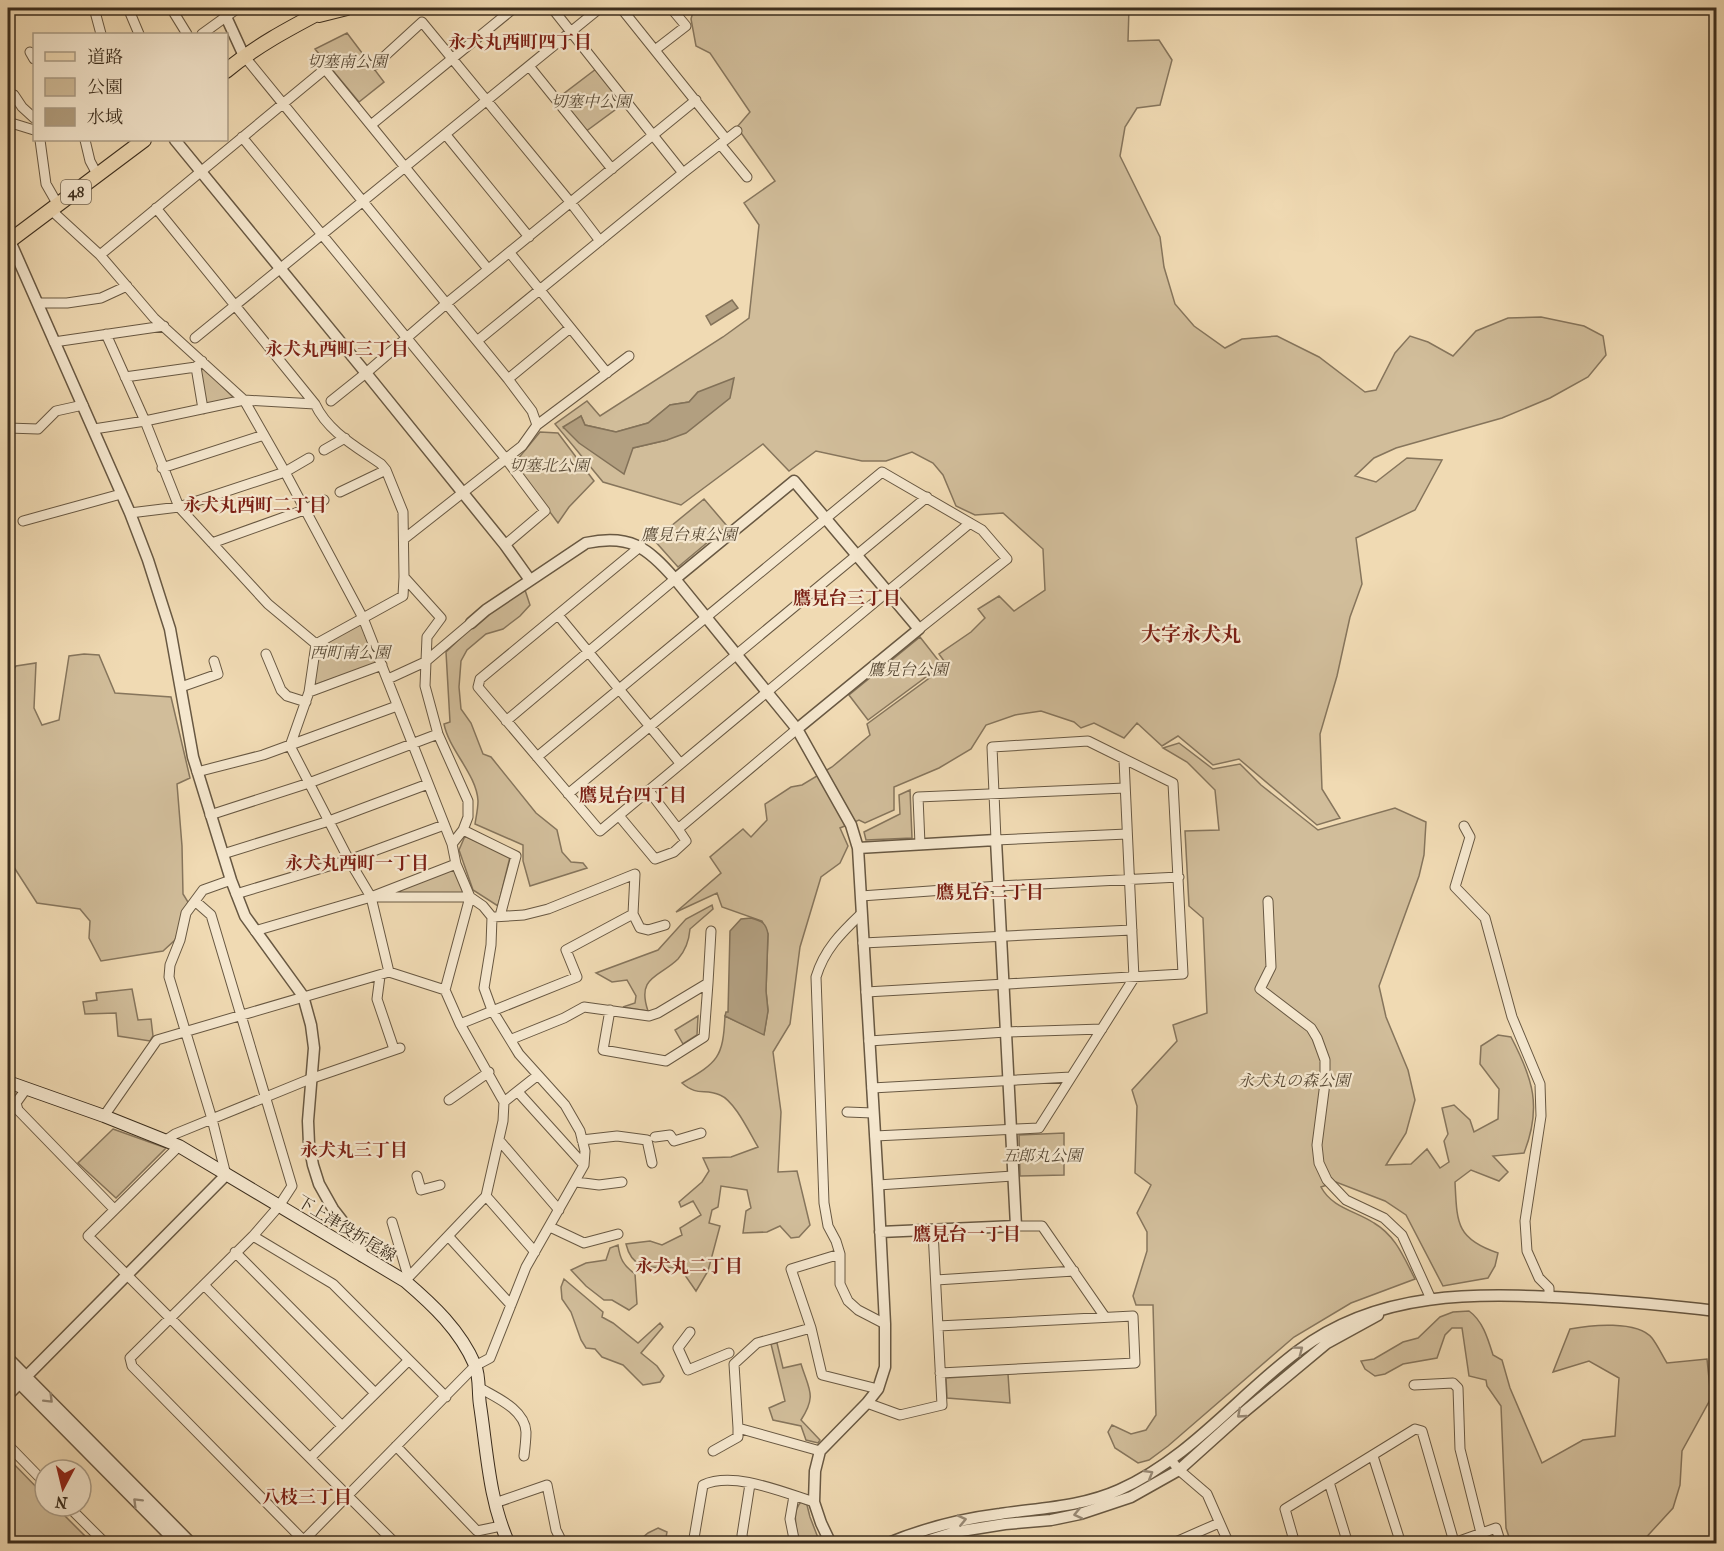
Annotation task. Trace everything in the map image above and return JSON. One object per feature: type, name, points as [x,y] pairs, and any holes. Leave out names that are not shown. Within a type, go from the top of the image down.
[{"type":"main road","points":[[228,69],[244,56],[328,8]]},
{"type":"main road","points":[[308,18],[347,8]]},
{"type":"main road","name":"48","points":[[8,240],[143,141]]},
{"type":"main road","name":"下上津役折尾線","points":[[8,1082],[166,1140],[362,1256],[406,1279],[446,1319],[476,1366],[495,1503],[509,1544]]},
{"type":"street","points":[[94,8],[101,33]]},
{"type":"street","points":[[128,8],[140,33]]},
{"type":"street","points":[[171,8],[186,33]]},
{"type":"street","points":[[203,33],[224,12],[238,8]]},
{"type":"street","points":[[371,125],[514,8]]},
{"type":"street","points":[[552,8],[682,173]]},
{"type":"street","points":[[195,338],[600,8]]},
{"type":"street","points":[[621,8],[696,100],[747,177]]},
{"type":"street","points":[[655,50],[686,26],[671,8]]},
{"type":"street","points":[[224,12],[244,56],[508,379],[532,411],[537,425]]},
{"type":"street","points":[[375,65],[422,22],[600,241]]},
{"type":"street","points":[[529,66],[612,169]]},
{"type":"street","points":[[100,255],[325,69],[488,269]]},
{"type":"street","points":[[14,95],[33,117]]},
{"type":"street","points":[[331,401],[488,269],[655,136],[696,100]]},
{"type":"street","points":[[8,122],[33,130]]},
{"type":"street","points":[[477,341],[682,173],[737,131]]},
{"type":"street","points":[[446,135],[528,237]]},
{"type":"street","points":[[242,137],[506,459],[545,511],[505,545]]},
{"type":"street","points":[[40,141],[46,184],[54,207],[100,255],[154,318],[199,364],[243,400],[285,471],[363,618],[452,844],[456,864],[470,897],[496,917],[524,915],[548,909],[635,874],[633,914],[640,928],[648,930],[665,925]]},
{"type":"street","points":[[85,141],[90,162],[98,176]]},
{"type":"street","points":[[176,141],[505,545],[530,580]]},
{"type":"street","points":[[156,208],[315,404],[318,412],[333,430],[386,470],[403,512],[403,596],[316,644]]},
{"type":"street","points":[[8,240],[39,303],[148,560],[167,619],[197,772],[236,894],[245,916],[303,996],[311,1024],[314,1048],[308,1121],[313,1165],[319,1184],[333,1209],[360,1245],[362,1256]]},
{"type":"street","points":[[510,253],[607,373]]},
{"type":"street","points":[[39,303],[67,303],[101,298],[127,286]]},
{"type":"street","points":[[54,342],[164,326]]},
{"type":"street","points":[[508,379],[570,328]]},
{"type":"street","points":[[106,334],[179,507],[268,604],[316,644]]},
{"type":"street","points":[[404,539],[522,446],[537,425],[629,356]]},
{"type":"street","points":[[124,377],[199,364]]},
{"type":"street","points":[[199,364],[202,409]]},
{"type":"street","points":[[94,429],[145,422],[243,400],[315,404]]},
{"type":"street","points":[[8,428],[38,429],[56,411],[83,405]]},
{"type":"street","points":[[162,468],[264,435]]},
{"type":"street","points":[[324,450],[345,438]]},
{"type":"street","points":[[130,513],[179,507],[285,471],[309,458]]},
{"type":"street","points":[[340,492],[386,470]]},
{"type":"street","points":[[537,757],[882,472],[982,530],[1007,559],[797,729],[678,830]]},
{"type":"street","points":[[506,721],[794,481],[920,629]]},
{"type":"street","points":[[23,521],[121,494]]},
{"type":"street","points":[[568,794],[927,497]]},
{"type":"street","points":[[212,543],[304,510],[324,500]]},
{"type":"street","points":[[641,546],[480,679],[478,687],[600,831],[620,817],[680,763],[970,523]]},
{"type":"street","points":[[388,679],[425,662],[486,610],[586,543],[604,539],[621,539],[641,546],[656,558],[797,729],[851,825],[858,848],[878,1185],[885,1367],[878,1389],[820,1451],[815,1471],[814,1502],[830,1543]]},
{"type":"street","points":[[404,577],[441,618],[428,637],[425,686],[438,734],[468,801],[468,817],[463,830],[452,844]]},
{"type":"street","points":[[558,615],[680,763]]},
{"type":"street","points":[[166,1140],[175,1134],[310,1079],[397,1049],[377,999],[385,974],[371,897],[349,860],[290,746],[308,697],[316,644]]},
{"type":"street","points":[[266,654],[281,690],[287,696],[308,697],[382,665]]},
{"type":"street","points":[[181,687],[218,674],[214,661]]},
{"type":"street","points":[[197,772],[263,755],[397,706]]},
{"type":"street","points":[[210,815],[309,783],[438,734]]},
{"type":"street","points":[[866,992],[1004,984],[1134,978],[1183,974],[1173,783],[1088,741],[992,747],[1004,984],[1008,1080],[1016,1226]]},
{"type":"street","points":[[875,1136],[1038,1128],[1134,978],[1124,760]]},
{"type":"street","points":[[222,854],[329,820],[428,784]]},
{"type":"street","points":[[920,844],[918,797],[1125,788]]},
{"type":"street","points":[[620,817],[655,859],[674,852],[686,841],[649,791]]},
{"type":"street","points":[[236,894],[349,860],[444,825]]},
{"type":"street","points":[[1464,826],[1470,837],[1455,887],[1485,918],[1512,1017],[1540,1084],[1541,1116],[1525,1221],[1527,1251],[1539,1278],[1549,1288],[1549,1297]]},
{"type":"street","points":[[195,901],[211,915],[292,1186],[279,1206],[253,1236],[130,1358],[132,1366],[304,1542],[476,1366],[489,1358],[526,1267],[584,1165],[585,1151],[580,1131],[565,1105],[519,1054],[512,1039],[492,1010],[484,988],[496,917],[516,856],[463,830]]},
{"type":"street","points":[[858,848],[1127,834]]},
{"type":"street","points":[[255,931],[371,897],[456,864]]},
{"type":"street","points":[[861,896],[1179,877]]},
{"type":"street","points":[[8,1395],[128,1276],[226,1174],[212,1119],[170,984],[170,965],[180,940],[186,913],[203,890],[231,880]]},
{"type":"street","points":[[371,897],[470,897]]},
{"type":"street","points":[[406,1279],[486,1196],[503,1121],[504,1102],[460,1024],[446,990],[470,897]]},
{"type":"street","points":[[1268,901],[1271,967],[1260,989],[1311,1028],[1325,1060],[1325,1083],[1317,1145],[1319,1163],[1327,1180],[1346,1200],[1384,1218],[1401,1235],[1431,1299]]},
{"type":"street","points":[[460,1024],[578,977],[566,950],[633,914]]},
{"type":"street","points":[[861,914],[832,943],[820,961],[816,977],[825,1203],[828,1226],[840,1254],[840,1284],[848,1300],[858,1310],[885,1324]]},
{"type":"street","points":[[863,943],[1132,930]]},
{"type":"street","points":[[610,1010],[603,1050],[666,1061],[704,1037],[711,931]]},
{"type":"street","points":[[104,1116],[157,1040],[385,974],[446,990]]},
{"type":"street","points":[[512,1039],[564,1018],[584,1006],[649,1017],[708,983]]},
{"type":"street","points":[[869,1041],[1006,1032],[1102,1029]]},
{"type":"street","points":[[449,1100],[489,1072]]},
{"type":"street","points":[[504,1102],[538,1075]]},
{"type":"street","points":[[872,1088],[1071,1077]]},
{"type":"street","points":[[26,1089],[16,1103],[18,1110],[114,1209]]},
{"type":"street","points":[[518,1092],[584,1165]]},
{"type":"street","points":[[847,1112],[873,1113]]},
{"type":"street","points":[[655,1137],[670,1135],[674,1141],[701,1133]]},
{"type":"street","points":[[582,1140],[617,1136],[648,1140],[652,1163]]},
{"type":"street","points":[[499,1140],[559,1210]]},
{"type":"street","points":[[178,1146],[88,1236],[396,1544]]},
{"type":"street","points":[[417,1176],[421,1190],[440,1185]]},
{"type":"street","points":[[878,1185],[1013,1176]]},
{"type":"street","points":[[576,1182],[599,1185],[622,1182]]},
{"type":"street","points":[[486,1196],[535,1252]]},
{"type":"street","points":[[392,1222],[406,1279]]},
{"type":"street","points":[[880,1232],[1042,1226],[1106,1317]]},
{"type":"street","points":[[550,1227],[584,1243],[618,1234]]},
{"type":"street","points":[[867,1403],[900,1416],[942,1406],[933,1230]]},
{"type":"street","points":[[253,1236],[333,1284],[446,1397]]},
{"type":"street","points":[[448,1237],[510,1305]]},
{"type":"street","points":[[235,1252],[375,1393]]},
{"type":"street","points":[[840,1254],[791,1269],[811,1328],[822,1375],[878,1389]]},
{"type":"street","points":[[936,1280],[1074,1271]]},
{"type":"street","points":[[204,1285],[342,1426]]},
{"type":"street","points":[[886,1544],[906,1535],[965,1519],[1067,1506],[1120,1490],[1171,1460],[1277,1368],[1318,1336],[1359,1315],[1412,1302],[1464,1295],[1549,1297],[1669,1305],[1716,1311]]},
{"type":"street","points":[[917,1544],[965,1531],[1080,1514],[1131,1497],[1179,1470],[1254,1403],[1327,1343],[1377,1316],[1412,1302]]},
{"type":"street","points":[[938,1326],[1133,1316],[1135,1363],[940,1373]]},
{"type":"street","points":[[713,1451],[738,1437],[734,1364],[757,1343],[811,1328]]},
{"type":"street","points":[[690,1332],[678,1348],[688,1370],[729,1353]]},
{"type":"street","points":[[8,1358],[23,1380],[178,1544]]},
{"type":"street","points":[[311,1457],[409,1360]]},
{"type":"street","points":[[8,1372],[23,1380],[192,1544]]},
{"type":"street","points":[[1414,1385],[1453,1383],[1458,1388],[1460,1449],[1481,1533]]},
{"type":"street","points":[[478,1387],[519,1415],[526,1429],[524,1456]]},
{"type":"street","points":[[738,1428],[820,1451]]},
{"type":"street","points":[[1295,1544],[1285,1509],[1415,1429],[1422,1431],[1452,1543],[1496,1528],[1501,1544]]},
{"type":"street","points":[[8,1445],[33,1471]]},
{"type":"street","points":[[396,1446],[477,1532],[501,1526]]},
{"type":"street","points":[[1373,1456],[1401,1544]]},
{"type":"street","points":[[1171,1460],[1207,1494],[1229,1544]]},
{"type":"street","points":[[693,1544],[703,1485],[715,1480],[733,1480],[814,1502]]},
{"type":"street","points":[[1329,1482],[1348,1544]]},
{"type":"street","points":[[744,1544],[742,1535],[750,1484]]},
{"type":"street","points":[[495,1503],[547,1485],[556,1530],[563,1544]]},
{"type":"street","points":[[794,1496],[790,1519],[795,1544]]},
{"type":"street","points":[[80,1518],[106,1544]]},
{"type":"street","points":[[1171,1544],[1219,1523]]},
{"type":"green space","points":[[694,8],[1129,8],[1128,41],[1159,40],[1172,60],[1160,105],[1137,108],[1125,127],[1120,156],[1160,237],[1164,267],[1175,304],[1194,326],[1225,348],[1242,339],[1277,336],[1319,357],[1365,392],[1376,390],[1395,353],[1410,336],[1428,342],[1453,356],[1476,331],[1508,318],[1541,317],[1584,326],[1603,336],[1606,355],[1588,377],[1550,398],[1502,418],[1396,448],[1374,458],[1355,476],[1376,482],[1407,458],[1442,460],[1415,510],[1356,538],[1362,584],[1350,617],[1337,676],[1320,734],[1322,789],[1340,818],[1317,825],[1239,759],[1213,765],[1178,736],[1162,746],[1137,723],[1124,738],[1094,723],[1081,728],[1074,722],[1041,711],[1015,715],[986,725],[971,749],[939,768],[894,787],[894,810],[865,823],[859,820],[840,828],[848,846],[840,863],[821,877],[800,947],[790,1024],[773,1052],[781,1112],[778,1172],[797,1171],[810,1225],[799,1237],[791,1238],[780,1226],[767,1232],[743,1233],[746,1211],[751,1208],[747,1190],[721,1186],[718,1207],[712,1210],[709,1223],[720,1226],[708,1271],[696,1291],[680,1268],[640,1264],[629,1254],[626,1244],[650,1241],[662,1245],[682,1235],[680,1228],[701,1215],[693,1201],[681,1207],[679,1202],[702,1182],[709,1171],[703,1158],[731,1157],[758,1147],[737,1111],[726,1098],[714,1093],[692,1090],[682,1083],[704,1070],[716,1057],[722,1041],[725,1016],[764,1034],[768,1010],[766,991],[768,934],[762,921],[722,907],[717,893],[676,912],[721,873],[710,857],[743,829],[751,837],[767,820],[765,804],[791,787],[802,785],[832,767],[870,735],[867,724],[947,665],[939,654],[971,632],[985,618],[978,609],[999,596],[1014,611],[1045,590],[1043,549],[1003,513],[975,515],[956,506],[943,475],[933,463],[912,452],[886,461],[862,461],[816,451],[789,471],[763,444],[681,505],[603,482],[555,424],[587,401],[600,416],[749,318],[759,225],[744,203],[775,181],[737,127],[750,112],[710,53],[696,46],[691,19]],"holes":[[[698,392],[667,440],[633,448],[564,428],[581,416],[585,425],[616,432],[648,423],[670,405],[689,402]]]},
{"type":"green space","name":"切塞南公園","points":[[347,33],[384,82],[359,102],[315,49]]},
{"type":"green space","name":"切塞中公園","points":[[596,69],[623,104],[585,132],[558,98]]},
{"type":"green space","points":[[203,367],[234,398],[205,404],[199,368]]},
{"type":"green space","name":"切塞北公園","points":[[540,432],[558,433],[594,481],[569,507],[558,523],[516,466],[517,460]]},
{"type":"green space","name":"鷹見台東公園","points":[[704,499],[727,526],[678,567],[654,540]]},
{"type":"green space","points":[[525,590],[530,605],[520,616],[503,629],[486,634],[467,650],[461,661],[459,687],[461,709],[471,723],[483,754],[491,757],[536,813],[557,830],[562,852],[571,862],[583,863],[587,868],[530,886],[523,861],[523,845],[475,824],[478,804],[476,791],[451,743],[444,724],[450,722],[446,652],[478,621]]},
{"type":"green space","name":"西町南公園","points":[[361,624],[377,663],[312,686],[318,647]]},
{"type":"green space","name":"鷹見台公園","points":[[920,637],[942,665],[868,720],[849,695]]},
{"type":"green space","points":[[99,655],[115,693],[171,697],[190,778],[177,784],[183,894],[188,902],[175,940],[163,951],[101,961],[89,938],[90,921],[80,909],[37,903],[8,858],[8,788],[11,782],[8,777],[8,678],[16,666],[36,663],[34,708],[42,725],[59,720],[69,656]]},
{"type":"green space","name":"永犬丸の森公園","points":[[1179,743],[1213,769],[1240,764],[1261,785],[1318,830],[1395,808],[1426,822],[1424,855],[1419,876],[1379,986],[1386,1017],[1408,1070],[1415,1100],[1406,1133],[1386,1165],[1411,1164],[1427,1149],[1440,1168],[1449,1162],[1444,1141],[1448,1134],[1442,1108],[1454,1105],[1470,1120],[1474,1132],[1498,1119],[1499,1089],[1480,1064],[1481,1046],[1498,1035],[1511,1037],[1519,1052],[1530,1080],[1534,1107],[1530,1137],[1524,1153],[1493,1156],[1508,1172],[1499,1181],[1471,1170],[1455,1182],[1458,1219],[1466,1235],[1484,1248],[1498,1253],[1495,1266],[1488,1278],[1443,1286],[1406,1215],[1385,1201],[1336,1182],[1321,1187],[1331,1200],[1382,1228],[1399,1248],[1415,1279],[1351,1303],[1294,1337],[1168,1446],[1149,1460],[1138,1463],[1115,1448],[1108,1432],[1112,1425],[1131,1434],[1146,1430],[1156,1415],[1153,1305],[1136,1305],[1133,1296],[1147,1251],[1147,1232],[1137,1213],[1151,1185],[1135,1173],[1137,1106],[1132,1090],[1177,1041],[1173,1025],[1207,1013],[1203,918],[1189,906],[1185,831],[1219,830],[1215,790],[1187,762],[1163,748]]},
{"type":"green space","points":[[910,790],[912,838],[866,840],[864,832],[900,814],[899,795]]},
{"type":"green space","points":[[465,836],[510,857],[498,906],[473,890],[459,850]]},
{"type":"green space","points":[[454,869],[465,895],[390,893]]},
{"type":"green space","points":[[712,905],[713,909],[690,929],[687,945],[681,956],[647,984],[645,999],[648,1011],[623,1007],[635,1003],[636,996],[627,980],[612,982],[596,973],[658,950],[686,919]]},
{"type":"green space","points":[[132,989],[138,1020],[151,1019],[153,1036],[150,1041],[118,1036],[116,1013],[85,1014],[83,1002],[97,1000],[96,993]]},
{"type":"green space","points":[[698,1016],[697,1035],[683,1044],[675,1030]]},
{"type":"green space","points":[[113,1129],[166,1148],[116,1198],[78,1163]]},
{"type":"green space","name":"五郎丸公園","points":[[1064,1133],[1064,1175],[1020,1176],[1019,1135]]},
{"type":"green space","points":[[618,1245],[623,1261],[635,1274],[637,1304],[629,1310],[612,1300],[604,1300],[571,1270],[586,1263],[606,1260],[610,1248]]},
{"type":"green space","points":[[564,1279],[603,1312],[602,1317],[638,1343],[660,1323],[663,1327],[641,1353],[657,1366],[664,1376],[660,1382],[643,1385],[623,1365],[602,1357],[595,1349],[586,1348],[571,1312],[562,1299],[561,1287]]},
{"type":"green space","points":[[1469,1311],[1481,1325],[1493,1355],[1502,1360],[1510,1388],[1542,1463],[1583,1440],[1615,1436],[1619,1378],[1589,1361],[1553,1372],[1570,1329],[1601,1325],[1636,1328],[1652,1338],[1667,1363],[1707,1359],[1711,1398],[1682,1451],[1680,1485],[1673,1508],[1641,1543],[1511,1543],[1506,1528],[1501,1406],[1487,1386],[1486,1380],[1469,1376],[1462,1328],[1452,1328],[1445,1335],[1437,1358],[1403,1364],[1385,1374],[1375,1376],[1365,1369],[1361,1361],[1374,1359],[1403,1342],[1418,1338],[1440,1317],[1453,1312]]},
{"type":"green space","points":[[777,1343],[783,1368],[801,1364],[809,1387],[810,1398],[801,1420],[820,1440],[818,1443],[806,1440],[801,1426],[773,1420],[769,1408],[785,1401],[771,1344]]},
{"type":"green space","points":[[1008,1374],[1010,1403],[947,1398],[946,1378]]},
{"type":"green space","points":[[8,1458],[33,1484],[33,1518],[67,1518],[92,1543],[8,1543]]},
{"type":"green space","points":[[801,1502],[807,1505],[820,1543],[799,1543],[795,1516]]},
{"type":"green space","points":[[658,1528],[667,1532],[665,1543],[642,1543],[641,1539]]},
{"type":"water","points":[[732,300],[738,308],[711,325],[706,316]]},
{"type":"water","points":[[734,378],[730,398],[686,433],[633,448],[624,474],[579,443],[563,427],[581,416],[585,425],[616,432],[648,423],[670,405],[689,402],[698,392]]},
{"type":"water","points":[[751,918],[763,923],[768,934],[766,991],[768,1011],[764,1035],[725,1016],[728,1012],[730,931],[741,919]]},
{"type":"district","name":"永犬丸西町四丁目","points":[[520,42]]},
{"type":"district","name":"永犬丸西町三丁目","points":[[337,349]]},
{"type":"district","name":"永犬丸西町二丁目","points":[[255,505]]},
{"type":"district","name":"鷹見台三丁目","points":[[847,598]]},
{"type":"district","name":"大字永犬丸","points":[[1191,634]]},
{"type":"district","name":"鷹見台四丁目","points":[[633,795]]},
{"type":"district","name":"永犬丸西町一丁目","points":[[357,863]]},
{"type":"district","name":"鷹見台二丁目","points":[[990,892]]},
{"type":"district","name":"永犬丸三丁目","points":[[354,1150]]},
{"type":"district","name":"鷹見台一丁目","points":[[967,1234]]},
{"type":"district","name":"永犬丸二丁目","points":[[689,1266]]},
{"type":"district","name":"八枝三丁目","points":[[307,1497]]}]
